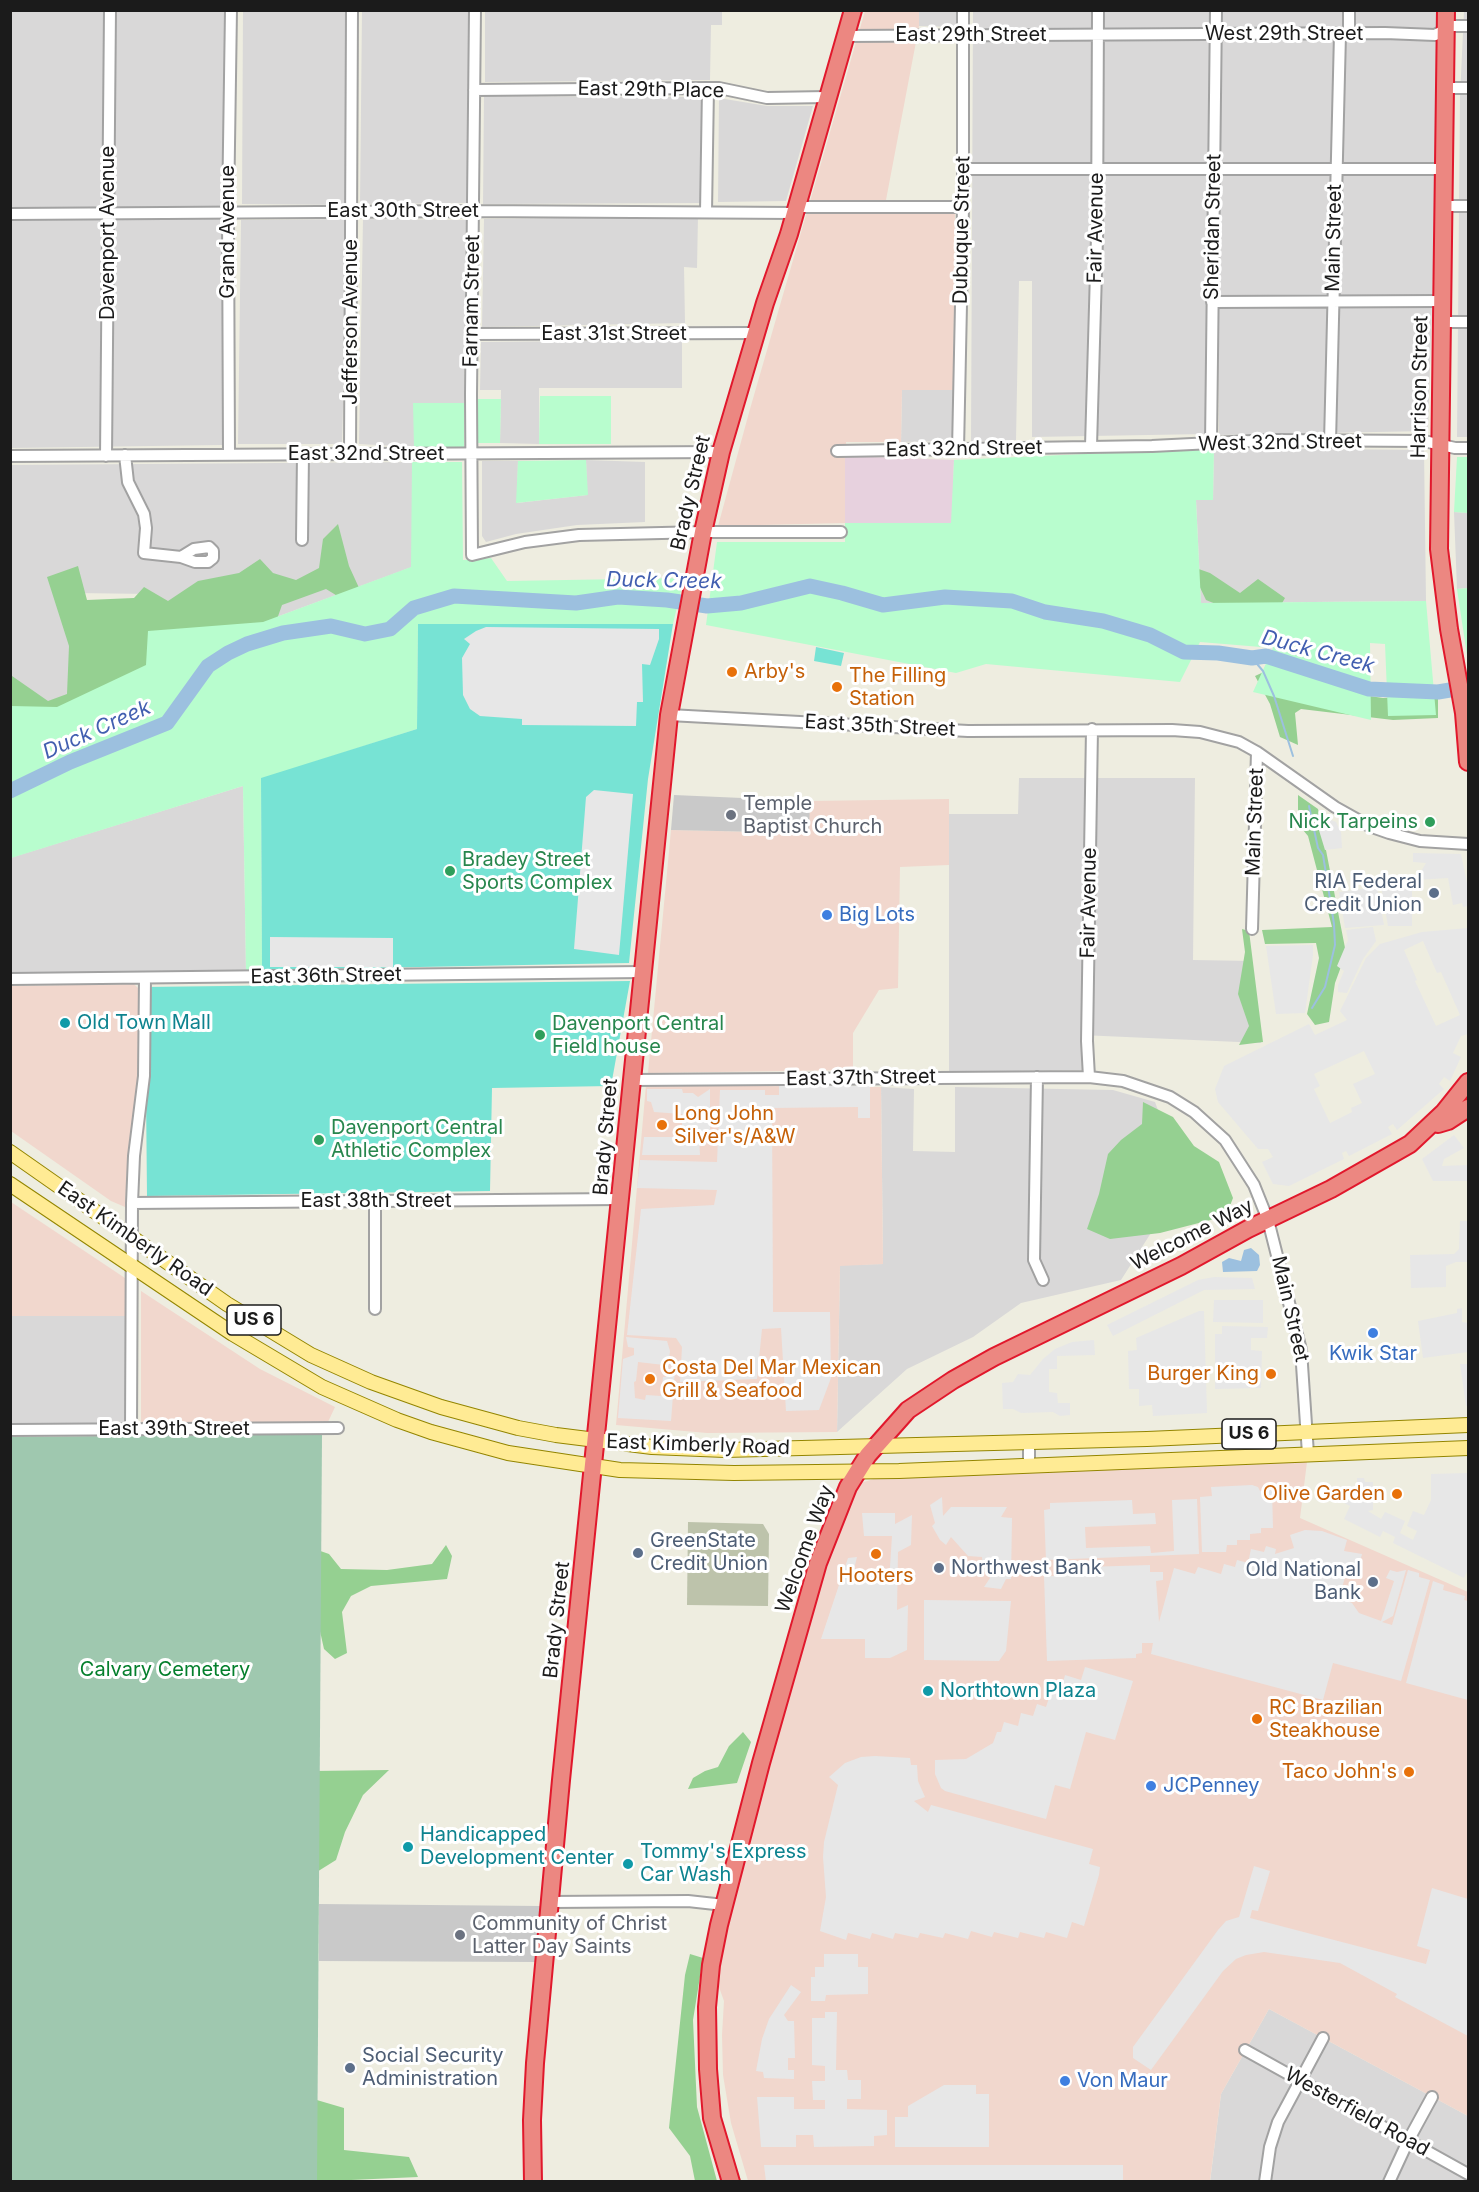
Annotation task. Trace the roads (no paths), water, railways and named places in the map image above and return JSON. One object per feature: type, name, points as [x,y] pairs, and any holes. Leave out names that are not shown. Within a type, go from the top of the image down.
[{"type":"highway","name":"Brady Street","points":[[533,2181],[534,2081],[550,1902],[669,715],[703,532],[721,452],[853,10]]},
{"type":"highway","name":"Harrison Street","points":[[1446,10],[1439,549],[1452,649],[1464,714],[1468,762]]},
{"type":"highway","name":"Welcome Way","points":[[731,2181],[712,2118],[707,2007],[711,1965],[761,1763],[818,1563],[848,1487],[874,1447],[908,1410],[953,1380],[994,1357],[1170,1271],[1380,1162],[1410,1144],[1444,1112],[1468,1082]]},
{"type":"highway","points":[[1429,1127],[1448,1121],[1468,1108]]},
{"type":"main road","name":"East Kimberly Road","points":[[10,1152],[227,1304],[311,1355],[370,1382],[441,1407],[518,1428],[652,1447],[725,1450],[1029,1443]]},
{"type":"main road","name":"East Kimberly Road","points":[[10,1184],[282,1365],[322,1387],[389,1416],[469,1444],[594,1467],[677,1473],[858,1471],[1029,1465]]},
{"type":"main road","name":"US 6","points":[[1029,1443],[1468,1425]]},
{"type":"main road","name":"US 6","points":[[1029,1465],[1468,1448]]},
{"type":"street","name":"Davenport Avenue","points":[[106,456],[110,10]]},
{"type":"street","name":"Grand Avenue","points":[[229,454],[228,212],[231,10]]},
{"type":"street","name":"Jefferson Avenue","points":[[350,453],[352,10]]},
{"type":"street","name":"Farnam Street","points":[[475,10],[471,334],[472,555],[525,542],[579,536],[703,532]]},
{"type":"street","name":"Dubuque Street","points":[[957,450],[963,207],[963,10]]},
{"type":"street","name":"Fair Avenue","points":[[1091,446],[1098,10]]},
{"type":"street","name":"Sheridan Street","points":[[1211,443],[1216,10]]},
{"type":"street","name":"Main Street","points":[[1330,442],[1335,169],[1344,34],[1349,10]]},
{"type":"street","name":"West 29th Street","points":[[1098,34],[1435,35],[1452,26],[1468,26]]},
{"type":"street","name":"East 29th Street","points":[[845,36],[1098,34]]},
{"type":"street","points":[[706,212],[708,88]]},
{"type":"street","name":"East 29th Place","points":[[474,90],[719,88],[767,98],[827,97]]},
{"type":"street","points":[[1444,88],[1468,88]]},
{"type":"street","points":[[963,169],[1444,169]]},
{"type":"street","points":[[1443,206],[1468,206]]},
{"type":"street","name":"East 30th Street","points":[[10,214],[351,211],[706,212],[963,207]]},
{"type":"street","points":[[1212,302],[1442,301]]},
{"type":"street","points":[[1442,322],[1468,322]]},
{"type":"street","name":"East 31st Street","points":[[471,334],[756,333]]},
{"type":"street","name":"West 32nd Street","points":[[1091,446],[1272,440],[1424,441],[1455,448],[1468,448]]},
{"type":"street","name":"East 32nd Street","points":[[837,451],[1091,446]]},
{"type":"street","name":"East 32nd Street","points":[[10,456],[721,452]]},
{"type":"street","points":[[302,540],[303,454]]},
{"type":"street","points":[[125,455],[128,482],[144,514],[146,528],[144,553],[181,557]]},
{"type":"street","points":[[703,532],[841,532]]},
{"type":"street","name":"East 35th Street","points":[[669,715],[968,731],[1092,729],[1200,732],[1239,742],[1257,752],[1335,807],[1369,826],[1420,841],[1468,844]]},
{"type":"street","name":"Fair Avenue","points":[[1089,1077],[1087,1041],[1092,729]]},
{"type":"street","name":"Main Street","points":[[1252,929],[1257,752]]},
{"type":"street","name":"East 36th Street","points":[[10,979],[642,972]]},
{"type":"street","points":[[131,1429],[132,1203],[134,1156],[144,1076],[145,978]]},
{"type":"street","points":[[1037,1077],[1034,1260],[1043,1280]]},
{"type":"street","name":"East 37th Street","points":[[632,1080],[1089,1077],[1123,1081],[1170,1097],[1194,1112],[1216,1130],[1246,1170]]},
{"type":"street","name":"Main Street","points":[[1246,1170],[1268,1220],[1301,1350],[1308,1454]]},
{"type":"street","name":"East 38th Street","points":[[132,1203],[621,1199]]},
{"type":"street","points":[[375,1200],[375,1309]]},
{"type":"street","name":"East 39th Street","points":[[10,1430],[338,1428]]},
{"type":"street","points":[[1029,1443],[1029,1465]]},
{"type":"street","points":[[550,1902],[688,1901],[724,1905]]},
{"type":"street","points":[[1265,2181],[1270,2147],[1278,2122],[1323,2038]]},
{"type":"street","name":"Westerfield Road","points":[[1245,2050],[1468,2174]]},
{"type":"street","points":[[1389,2181],[1432,2097]]},
{"type":"waterway","name":"Duck Creek","points":[[10,791],[70,762],[167,723],[208,666],[247,644],[283,633],[331,626],[365,634],[390,629],[414,608],[454,596],[576,603],[618,597],[667,600],[707,606],[741,603],[810,586],[883,605],[945,597],[1012,601],[1045,612],[1103,621],[1150,635],[1184,652],[1218,653],[1252,658],[1266,656],[1369,689],[1438,692],[1468,687]]},
{"type":"waterway","points":[[1252,658],[1263,671],[1274,696],[1293,756]]},
{"type":"waterway","points":[[1309,806],[1318,848],[1323,855],[1335,945],[1325,987],[1312,1008]]},
{"type":"place","name":"Arby's","points":[[732,672]]},
{"type":"place","name":"The Filling Station","points":[[837,687]]},
{"type":"place","name":"Temple Baptist Church","points":[[731,815]]},
{"type":"place","name":"Nick Tarpeins","points":[[1430,822]]},
{"type":"place","name":"Bradey Street Sports Complex","points":[[450,871]]},
{"type":"place","name":"RIA Federal Credit Union","points":[[1434,893]]},
{"type":"place","name":"Big Lots","points":[[827,915]]},
{"type":"place","name":"Old Town Mall","points":[[65,1023]]},
{"type":"place","name":"Davenport Central Field house","points":[[540,1035]]},
{"type":"place","name":"Long John Silver's/A&W","points":[[662,1125]]},
{"type":"place","name":"Davenport Central Athletic Complex","points":[[319,1140]]},
{"type":"place","name":"Kwik Star","points":[[1373,1333]]},
{"type":"place","name":"Burger King","points":[[1271,1374]]},
{"type":"place","name":"Costa Del Mar Mexican Grill & Seafood","points":[[650,1379]]},
{"type":"place","name":"Olive Garden","points":[[1397,1494]]},
{"type":"place","name":"GreenState Credit Union","points":[[638,1553]]},
{"type":"place","name":"Hooters","points":[[876,1554]]},
{"type":"place","name":"Northwest Bank","points":[[939,1568]]},
{"type":"place","name":"Old National Bank","points":[[1373,1582]]},
{"type":"place","name":"Northtown Plaza","points":[[928,1691]]},
{"type":"place","name":"RC Brazilian Steakhouse","points":[[1257,1719]]},
{"type":"place","name":"Taco John's","points":[[1409,1772]]},
{"type":"place","name":"JCPenney","points":[[1151,1786]]},
{"type":"place","name":"Handicapped Development Center","points":[[408,1847]]},
{"type":"place","name":"Tommy's Express Car Wash","points":[[628,1864]]},
{"type":"place","name":"Community of Christ Latter Day Saints","points":[[460,1935]]},
{"type":"place","name":"Social Security Administration","points":[[350,2068]]},
{"type":"place","name":"Von Maur","points":[[1065,2081]]},
{"type":"park label","name":"Calvary Cemetery","points":[[165,1670]]}]
